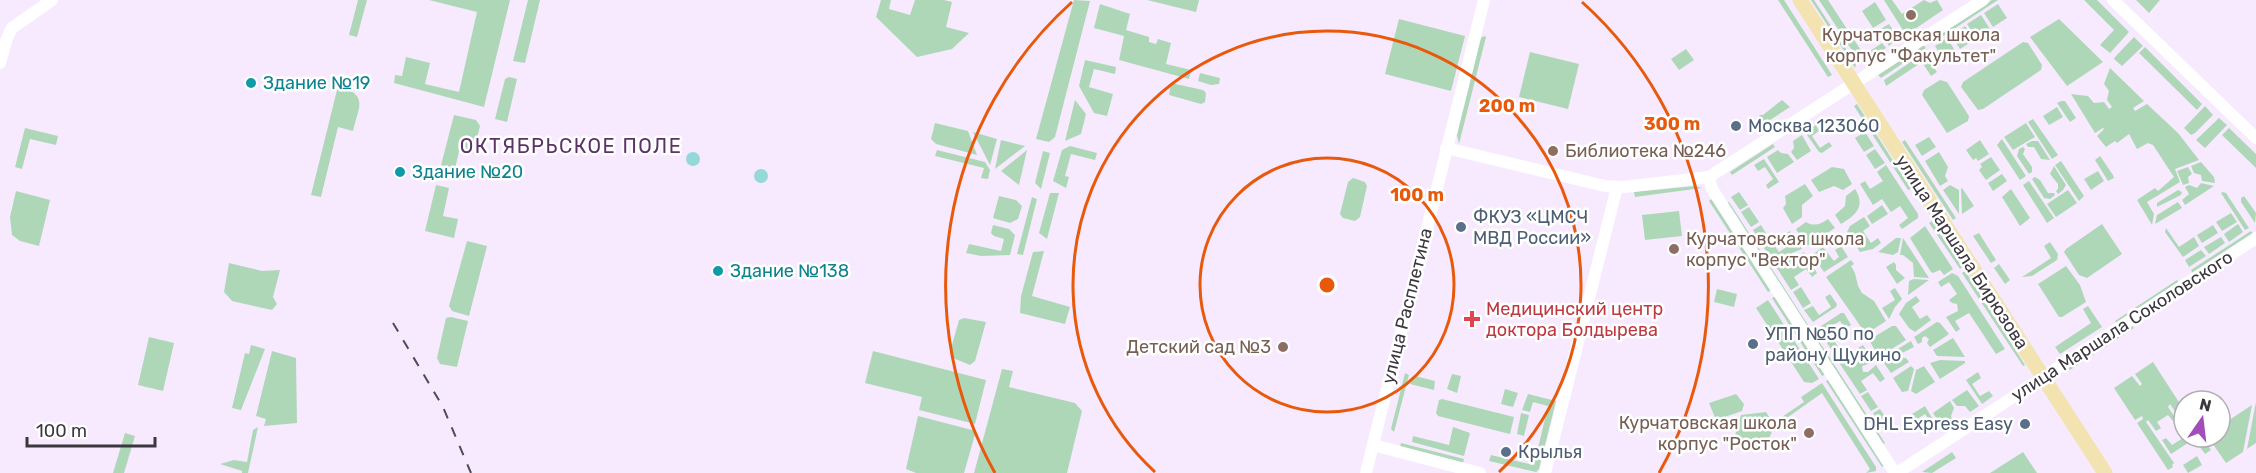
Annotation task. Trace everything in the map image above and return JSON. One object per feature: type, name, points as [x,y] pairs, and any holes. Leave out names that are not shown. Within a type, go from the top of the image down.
[{"type":"main road","name":"улица Маршала Бирюзова","points":[[1800,0],[2106,473]]},
{"type":"street","points":[[0,63],[12,28],[52,0]]},
{"type":"street","name":"улица Расплетина","points":[[1366,473],[1484,0]]},
{"type":"street","points":[[1446,148],[1605,186],[1617,187],[1709,177],[1983,0]]},
{"type":"street","points":[[2113,0],[2256,138]]},
{"type":"street","points":[[1709,177],[1712,189],[1896,473]]},
{"type":"street","points":[[1545,473],[1617,187]]},
{"type":"street","name":"улица Маршала Соколовского","points":[[1896,473],[2256,238]]},
{"type":"street","points":[[1373,445],[1480,473]]},
{"type":"shaded area","points":[[358,0],[367,0],[357,37],[349,35]]},
{"type":"shaded area","points":[[429,0],[510,0],[484,107],[394,83],[395,75],[402,76],[406,57],[430,63],[425,84],[459,92],[477,12]]},
{"type":"shaded area","points":[[528,0],[540,0],[525,63],[513,61]]},
{"type":"shaded area","points":[[881,0],[891,0],[889,9],[910,15],[915,0],[952,2],[946,27],[969,33],[952,49],[917,57],[876,17]]},
{"type":"shaded area","points":[[1074,0],[1090,1],[1055,137],[1049,142],[1036,139]]},
{"type":"shaded area","points":[[1147,0],[1199,0],[1196,12]]},
{"type":"shaded area","points":[[1778,0],[1784,0],[1832,75],[1828,77]]},
{"type":"shaded area","points":[[1811,0],[1814,0],[1856,64],[1855,68]]},
{"type":"shaded area","points":[[1819,0],[1828,0],[1864,55],[1882,43],[1886,48],[1861,64]]},
{"type":"shaded area","points":[[1884,0],[1892,0],[1902,14],[1924,0],[1930,3],[1937,0],[1943,10],[1906,35]]},
{"type":"shaded area","points":[[1992,0],[1998,0],[1931,44],[1930,41]]},
{"type":"shaded area","points":[[2084,0],[2097,0],[2129,32],[2110,53],[2100,45],[2114,30]]},
{"type":"shaded area","points":[[2136,0],[2160,0],[2149,13]]},
{"type":"shaded area","points":[[1875,2],[1886,20],[1873,28],[1862,11]]},
{"type":"shaded area","points":[[1100,4],[1130,14],[1126,30],[1149,37],[1149,42],[1156,44],[1158,39],[1171,43],[1166,64],[1191,70],[1189,79],[1119,60],[1124,36],[1094,28]]},
{"type":"shaded area","points":[[1998,4],[2007,18],[1993,27],[1984,13]]},
{"type":"shaded area","points":[[1981,15],[1990,29],[1976,38],[1967,24]]},
{"type":"shaded area","points":[[1399,19],[1465,36],[1451,91],[1385,74]]},
{"type":"shaded area","points":[[2059,19],[2103,62],[2067,86],[2030,37]]},
{"type":"shaded area","points":[[1889,24],[1898,38],[1889,46],[1879,30]]},
{"type":"shaded area","points":[[1965,26],[1974,40],[1960,49],[1951,35]]},
{"type":"shaded area","points":[[1486,37],[1459,144],[1457,135],[1481,38]]},
{"type":"shaded area","points":[[2134,37],[2143,46],[2122,66],[2114,59]]},
{"type":"shaded area","points":[[1947,38],[1956,52],[1944,60],[1935,46]]},
{"type":"shaded area","points":[[2023,42],[2028,43],[2042,65],[2041,70],[1983,109],[1978,110],[1961,87],[1963,82]]},
{"type":"shaded area","points":[[1923,45],[1926,48],[1881,78],[1878,75]]},
{"type":"shaded area","points":[[2145,47],[2202,104],[2197,110],[2139,53]]},
{"type":"shaded area","points":[[1686,49],[1694,60],[1679,70],[1671,59]]},
{"type":"shaded area","points":[[1530,52],[1579,64],[1568,109],[1519,97]]},
{"type":"shaded area","points":[[1924,53],[1937,72],[1931,76],[1922,62],[1886,86],[1884,80]]},
{"type":"shaded area","points":[[1085,60],[1116,67],[1115,74],[1094,69],[1089,87],[1113,94],[1107,116],[1094,113],[1079,86]]},
{"type":"shaded area","points":[[2110,68],[2144,101],[2133,108],[2135,111],[2147,104],[2178,133],[2199,160],[2175,169],[2180,182],[2147,202],[2154,214],[2152,225],[2137,200],[2155,188],[2158,191],[2174,177],[2153,145],[2148,143],[2137,149],[2129,134],[2117,143],[2115,141],[2106,147],[2097,136],[2104,129],[2095,133],[2071,94],[2088,96],[2094,103],[2104,102],[2109,109],[2112,107],[2107,100],[2109,91],[2104,84]]},
{"type":"shaded area","points":[[1200,73],[1220,78],[1219,84],[1211,85],[1198,81]]},
{"type":"shaded area","points":[[509,77],[517,79],[507,122],[495,119],[505,79]]},
{"type":"shaded area","points":[[1940,80],[1947,82],[1969,116],[1968,121],[1947,133],[1922,95],[1924,90]]},
{"type":"shaded area","points":[[1171,83],[1203,90],[1206,93],[1205,102],[1201,104],[1169,95]]},
{"type":"shaded area","points":[[338,86],[354,93],[358,98],[359,108],[353,131],[338,127],[321,197],[311,195]]},
{"type":"shaded area","points":[[1075,100],[1086,114],[1081,134],[1065,141]]},
{"type":"shaded area","points":[[1782,100],[1790,107],[1764,124],[1759,115],[1763,115]]},
{"type":"shaded area","points":[[2065,101],[2076,118],[2070,122],[2057,103]]},
{"type":"shaded area","points":[[1857,104],[1911,189],[1908,190],[1854,106]]},
{"type":"shaded area","points":[[2205,106],[2213,115],[2191,135],[2184,128]]},
{"type":"shaded area","points":[[2057,107],[2063,117],[2049,125],[2043,116]]},
{"type":"shaded area","points":[[454,115],[476,120],[480,126],[473,154],[459,151],[455,169],[441,165]]},
{"type":"shaded area","points":[[2219,118],[2227,125],[2205,148],[2196,140]]},
{"type":"shaded area","points":[[2033,119],[2058,155],[2052,159],[2028,122]]},
{"type":"shaded area","points":[[935,123],[968,131],[977,155],[936,144],[931,139]]},
{"type":"shaded area","points":[[2026,123],[2035,137],[2013,150],[2004,137]]},
{"type":"shaded area","points":[[1816,125],[1819,131],[1812,136],[1820,148],[1829,142],[1832,146],[1822,153],[1805,132]]},
{"type":"shaded area","points":[[25,128],[58,136],[56,145],[30,139],[22,169],[15,167]]},
{"type":"shaded area","points":[[2229,128],[2256,154],[2256,168],[2222,135]]},
{"type":"shaded area","points":[[973,132],[997,139],[990,165]]},
{"type":"shaded area","points":[[1865,132],[1874,146],[1864,152],[1855,138]]},
{"type":"shaded area","points":[[1802,135],[1811,151],[1797,160],[1791,152],[1794,148],[1793,141]]},
{"type":"shaded area","points":[[1929,137],[1936,147],[1922,156],[1915,145]]},
{"type":"shaded area","points":[[2002,139],[2026,176],[2020,180],[1997,145]]},
{"type":"shaded area","points":[[1001,140],[1025,146],[995,169]]},
{"type":"shaded area","points":[[1905,140],[1956,218],[1953,220],[1902,142]]},
{"type":"shaded area","points":[[1980,140],[1989,154],[1978,161],[1976,158],[1973,160],[1966,150]]},
{"type":"shaded area","points":[[2038,141],[2050,160],[2041,159],[2034,147],[2028,147],[2026,144]]},
{"type":"shaded area","points":[[1773,144],[1775,147],[1732,175],[1730,172]]},
{"type":"shaded area","points":[[1070,146],[1097,153],[1095,160],[1071,154],[1065,176],[1069,177],[1066,188],[1053,181],[1062,150]]},
{"type":"shaded area","points":[[2023,147],[2025,149],[2023,154],[2032,167],[2032,172],[2029,174],[2017,156],[2019,149]]},
{"type":"shaded area","points":[[1875,149],[1885,163],[1875,169],[1866,155]]},
{"type":"shaded area","points":[[937,150],[985,162],[990,170],[988,179],[981,178],[984,168],[935,156]]},
{"type":"shaded area","points":[[1027,150],[1019,185],[1001,171]]},
{"type":"shaded area","points":[[1778,150],[1788,154],[1794,162],[1777,173],[1767,157]]},
{"type":"shaded area","points":[[1043,151],[1050,153],[1041,189],[1035,183]]},
{"type":"shaded area","points":[[690,152],[696,152],[700,159],[696,166],[690,166],[686,162],[686,156]]},
{"type":"shaded area","points":[[1939,152],[1948,167],[1945,176],[1948,181],[1940,186],[1925,161]]},
{"type":"shaded area","points":[[2100,156],[2114,178],[2108,181],[2095,160]]},
{"type":"shaded area","points":[[1991,157],[2000,170],[1986,180],[1979,170],[1982,167],[1980,164]]},
{"type":"shaded area","points":[[1764,159],[1779,182],[1768,189],[1766,185],[1773,179],[1765,167],[1758,171],[1754,165]]},
{"type":"shaded area","points":[[2061,161],[2084,196],[2079,201],[2055,165]]},
{"type":"shaded area","points":[[2201,162],[2214,177],[2215,183],[2202,181],[2201,175],[2194,173],[2191,166]]},
{"type":"shaded area","points":[[1886,165],[1918,214],[1918,218],[1902,229],[1899,225],[1908,218],[1900,206],[1891,212],[1882,199],[1873,205],[1860,184],[1865,181],[1870,189],[1883,181],[1877,172]]},
{"type":"shaded area","points":[[2054,166],[2066,185],[2058,194],[2056,191],[2058,184],[2050,174]]},
{"type":"shaded area","points":[[1832,167],[1844,169],[1852,184],[1843,190],[1834,186],[1819,192],[1811,180]]},
{"type":"shaded area","points":[[2188,167],[2192,174],[2188,177],[2189,183],[2183,185],[2177,171]]},
{"type":"shaded area","points":[[758,169],[764,169],[768,176],[764,183],[758,183],[754,179],[754,173]]},
{"type":"shaded area","points":[[2098,171],[2104,181],[2091,190],[2084,179]]},
{"type":"shaded area","points":[[2002,174],[2007,181],[1993,191],[1988,183]]},
{"type":"shaded area","points":[[2035,177],[2040,180],[2048,193],[2055,195],[2050,199],[2044,198],[2032,179]]},
{"type":"shaded area","points":[[1353,178],[1365,182],[1367,186],[1360,217],[1355,221],[1343,218],[1340,214],[1348,182]]},
{"type":"shaded area","points":[[2029,181],[2054,218],[2047,223],[2023,185]]},
{"type":"shaded area","points":[[2201,183],[2214,186],[2185,205],[2182,200],[2189,194],[2185,187],[2189,185],[2197,188]]},
{"type":"shaded area","points":[[1805,184],[1813,196],[1802,205],[1802,217],[1792,224],[1783,208],[1786,204],[1785,196]]},
{"type":"shaded area","points":[[436,185],[449,188],[443,216],[458,219],[454,238],[425,231]]},
{"type":"shaded area","points":[[1950,185],[1959,190],[1959,214],[1943,190]]},
{"type":"shaded area","points":[[1695,186],[1702,188],[1635,197],[1634,192]]},
{"type":"shaded area","points":[[1855,189],[1860,200],[1858,210],[1841,224],[1835,215],[1845,206],[1846,196]]},
{"type":"shaded area","points":[[1961,189],[1974,206],[1962,214]]},
{"type":"shaded area","points":[[2011,189],[2030,218],[2020,226],[2002,197]]},
{"type":"shaded area","points":[[2068,190],[2077,203],[2056,217],[2047,204]]},
{"type":"shaded area","points":[[2178,190],[2182,192],[2181,195],[2157,207],[2157,203]]},
{"type":"shaded area","points":[[16,191],[50,200],[39,246],[20,241],[12,235],[10,217]]},
{"type":"shaded area","points":[[1739,192],[1748,205],[1740,210],[1731,197]]},
{"type":"shaded area","points":[[1050,193],[1059,193],[1047,239],[1039,233]]},
{"type":"shaded area","points":[[2221,193],[2226,193],[2249,228],[2245,230]]},
{"type":"shaded area","points":[[999,196],[1016,200],[1022,206],[1018,219],[1010,223],[993,218]]},
{"type":"shaded area","points":[[2244,196],[2256,213],[2255,223],[2241,202]]},
{"type":"shaded area","points":[[1032,197],[1037,199],[1023,255],[1017,254]]},
{"type":"shaded area","points":[[1713,198],[1772,290],[1768,292],[1709,201]]},
{"type":"shaded area","points":[[1729,202],[1808,325],[1806,327],[1726,203]]},
{"type":"shaded area","points":[[2178,202],[2182,208],[2155,224],[2157,215]]},
{"type":"shaded area","points":[[1882,205],[1888,214],[1872,224],[1867,216]]},
{"type":"shaded area","points":[[1749,207],[1759,222],[1751,227],[1741,212]]},
{"type":"shaded area","points":[[1679,211],[1682,236],[1645,240],[1642,215]]},
{"type":"shaded area","points":[[2231,213],[2237,222],[2222,231],[2216,222]]},
{"type":"shaded area","points":[[1864,217],[1870,226],[1863,231],[1871,243],[1878,238],[1881,243],[1873,249],[1860,252],[1847,232],[1850,226]]},
{"type":"shaded area","points":[[1828,219],[1835,228],[1809,245],[1805,245],[1796,229],[1806,222],[1817,224]]},
{"type":"shaded area","points":[[1932,221],[1962,267],[1960,269],[1929,223]]},
{"type":"shaded area","points":[[2102,224],[2122,254],[2087,278],[2079,275],[2064,252]]},
{"type":"shaded area","points":[[2238,224],[2243,232],[2229,242],[2224,234]]},
{"type":"shaded area","points":[[993,225],[1009,229],[1015,235],[1010,255],[981,256],[966,253],[969,244],[1001,251],[1004,239],[991,233]]},
{"type":"shaded area","points":[[1761,225],[1770,240],[1762,245],[1753,230]]},
{"type":"shaded area","points":[[2213,225],[2218,233],[2202,243],[2197,235]]},
{"type":"shaded area","points":[[1925,226],[1953,269],[1944,275],[1940,270],[1931,272],[1910,238]]},
{"type":"shaded area","points":[[2166,228],[2179,247],[2194,237],[2199,246],[2183,257],[2165,232]]},
{"type":"shaded area","points":[[1790,231],[1802,249],[1792,253],[1791,260],[1798,262],[1804,252],[1817,273],[1812,277],[1806,269],[1794,277],[1799,285],[1791,290],[1764,248],[1772,242],[1779,252],[1791,244],[1785,234]]},
{"type":"shaded area","points":[[2251,231],[2253,234],[2193,274],[2191,270]]},
{"type":"shaded area","points":[[1979,233],[1996,260],[1991,263],[1973,236]]},
{"type":"shaded area","points":[[2221,237],[2225,243],[2209,254],[2204,247]]},
{"type":"shaded area","points":[[1896,238],[1901,238],[1898,252],[1893,255],[1878,252]]},
{"type":"shaded area","points":[[1903,238],[1929,278],[1914,277],[1913,263],[1900,255]]},
{"type":"shaded area","points":[[467,241],[487,246],[469,316],[452,311],[449,306]]},
{"type":"shaded area","points":[[2050,242],[2058,254],[2057,260],[2032,276],[2022,277],[2051,258],[2044,246]]},
{"type":"shaded area","points":[[1841,246],[1848,257],[1824,272],[1812,255],[1823,247],[1834,261],[1839,257],[1835,250]]},
{"type":"shaded area","points":[[2201,250],[2206,256],[2189,267],[2185,260]]},
{"type":"shaded area","points":[[1044,251],[1032,296],[1070,307],[1065,324],[1020,313],[1021,296],[1033,252]]},
{"type":"shaded area","points":[[1851,260],[1854,264],[1851,266],[1862,293],[1874,301],[1886,321],[1866,334],[1826,277]]},
{"type":"shaded area","points":[[1894,262],[1896,270],[1905,278],[1897,284],[1886,267]]},
{"type":"shaded area","points":[[229,263],[262,271],[280,270],[273,297],[277,304],[272,310],[232,301],[224,292]]},
{"type":"shaded area","points":[[1999,264],[2010,280],[2005,284],[1994,268]]},
{"type":"shaded area","points":[[2066,266],[2080,285],[2086,302],[2059,317],[2038,284]]},
{"type":"shaded area","points":[[1965,271],[2025,365],[2023,366],[1962,273]]},
{"type":"shaded area","points":[[1952,273],[1958,276],[2005,349],[1996,354],[1969,313],[1955,321],[1960,329],[1956,332],[1946,317],[1958,311],[1957,304],[1949,300],[1957,294],[1949,282],[1941,287],[1938,282]]},
{"type":"shaded area","points":[[1929,280],[1908,295],[1909,281]]},
{"type":"shaded area","points":[[2177,280],[2179,283],[2117,324],[2115,321]]},
{"type":"shaded area","points":[[1801,287],[1811,303],[1803,308],[1793,292]]},
{"type":"shaded area","points":[[1895,288],[1902,299],[1889,319],[1882,308],[1895,300],[1890,291]]},
{"type":"shaded area","points":[[1717,289],[1737,294],[1734,307],[1714,302]]},
{"type":"shaded area","points":[[1830,294],[1837,304],[1836,307],[1813,322],[1804,310],[1813,306],[1819,315],[1831,307],[1825,297]]},
{"type":"shaded area","points":[[1776,296],[1826,374],[1822,376],[1772,298]]},
{"type":"shaded area","points":[[1916,296],[1920,301],[1912,307],[1920,319],[1927,315],[1931,320],[1915,332],[1909,328],[1899,314],[1906,303]]},
{"type":"shaded area","points":[[1768,300],[1819,379],[1812,383],[1804,382],[1756,308]]},
{"type":"shaded area","points":[[2088,306],[2102,327],[2060,354],[2055,347],[2091,323],[2083,309]]},
{"type":"shaded area","points":[[1844,313],[1851,325],[1845,328],[1840,321],[1827,329],[1832,336],[1825,340],[1818,328]]},
{"type":"shaded area","points":[[446,318],[468,321],[457,367],[440,364],[437,358]]},
{"type":"shaded area","points":[[964,318],[986,322],[975,361],[970,365],[953,358],[950,352],[959,320]]},
{"type":"shaded area","points":[[1937,322],[1949,334],[1930,347],[1927,343],[1929,339],[1925,336],[1918,344],[1914,337]]},
{"type":"shaded area","points":[[1892,326],[1896,326],[1906,340],[1879,357],[1869,340]]},
{"type":"shaded area","points":[[2132,326],[2134,328],[2070,370],[2068,368]]},
{"type":"shaded area","points":[[1813,332],[1885,443],[1882,445],[1810,334]]},
{"type":"shaded area","points":[[149,337],[174,343],[163,391],[138,385]]},
{"type":"shaded area","points":[[1953,338],[1965,357],[1937,356],[1933,350]]},
{"type":"shaded area","points":[[1833,339],[1843,354],[1837,358],[1827,343]]},
{"type":"shaded area","points":[[1911,341],[1914,347],[1900,354],[1909,362],[1891,373],[1881,359]]},
{"type":"shaded area","points":[[251,345],[265,349],[241,410],[232,408],[245,353],[249,354]]},
{"type":"shaded area","points":[[1863,345],[1874,362],[1862,366],[1863,372],[1868,372],[1876,365],[1885,379],[1880,382],[1873,373],[1861,381],[1867,390],[1860,394],[1838,361],[1845,356],[1852,366],[1864,358],[1858,348]]},
{"type":"shaded area","points":[[272,351],[296,358],[297,423],[264,426],[266,419],[256,416]]},
{"type":"shaded area","points":[[873,351],[986,380],[975,424],[919,410],[922,397],[865,383]]},
{"type":"shaded area","points":[[1940,360],[1965,361],[1965,363],[1940,379],[1930,363]]},
{"type":"shaded area","points":[[2153,362],[2172,391],[2172,407],[2170,404],[2168,407],[2172,413],[2172,420],[2168,415],[2157,422],[2161,428],[2156,431],[2148,420],[2146,422],[2174,463],[2173,467],[2168,470],[2137,423],[2143,419],[2142,416],[2135,420],[2114,388],[2132,376],[2140,386],[2142,384],[2135,374]]},
{"type":"shaded area","points":[[1911,366],[1914,369],[1908,391],[1902,392],[1893,378]]},
{"type":"shaded area","points":[[1924,366],[1935,382],[1916,394],[1911,391],[1916,370]]},
{"type":"shaded area","points":[[1002,369],[1013,371],[1009,387],[1075,403],[1082,411],[1067,473],[974,473]]},
{"type":"shaded area","points":[[1978,372],[1981,378],[1972,384],[1980,396],[1989,391],[1993,396],[1982,404],[1966,380]]},
{"type":"shaded area","points":[[1405,373],[1409,375],[1394,432],[1391,429]]},
{"type":"shaded area","points":[[1452,374],[1461,376],[1457,393],[1447,389]]},
{"type":"shaded area","points":[[1415,376],[1435,381],[1434,390],[1410,384]]},
{"type":"shaded area","points":[[1829,379],[1885,465],[1882,467],[1826,381]]},
{"type":"shaded area","points":[[1822,383],[1876,467],[1876,471],[1866,473],[1870,469],[1822,393],[1774,427],[1768,441],[1734,439],[1741,415],[1766,412],[1773,423],[1804,402],[1801,397]]},
{"type":"shaded area","points":[[1505,389],[1518,393],[1513,407],[1501,404]]},
{"type":"shaded area","points":[[1967,390],[1979,406],[1970,412],[1965,406],[1957,406],[1952,400]]},
{"type":"shaded area","points":[[1868,392],[1878,407],[1871,411],[1861,396]]},
{"type":"shaded area","points":[[1528,394],[1556,401],[1539,469],[1536,472],[1489,461],[1491,455],[1534,465],[1548,406],[1533,402],[1530,412],[1522,410]]},
{"type":"shaded area","points":[[1736,394],[1744,404],[1742,411],[1716,420],[1709,403]]},
{"type":"shaded area","points":[[1439,400],[1514,417],[1510,434],[1438,416],[1436,413]]},
{"type":"shaded area","points":[[1950,401],[1954,408],[1951,416],[1953,422],[1943,429],[1933,413]]},
{"type":"shaded area","points":[[2256,402],[2256,443],[2247,449]]},
{"type":"shaded area","points":[[2252,405],[2243,452],[2226,463],[2216,449],[2232,449],[2232,418]]},
{"type":"shaded area","points":[[1925,406],[1935,423],[1933,425],[1925,414],[1916,420],[1912,414]]},
{"type":"shaded area","points":[[1880,409],[1890,424],[1883,429],[1873,413]]},
{"type":"shaded area","points":[[1521,413],[1529,415],[1524,436],[1517,434]]},
{"type":"shaded area","points":[[918,416],[976,431],[964,473],[916,473],[906,469]]},
{"type":"shaded area","points":[[258,427],[248,473],[242,473],[242,471],[220,464],[234,460],[247,462],[253,430]]},
{"type":"shaded area","points":[[1453,427],[1470,433],[1464,456],[1412,442],[1413,436],[1449,445]]},
{"type":"shaded area","points":[[125,433],[135,436],[124,473],[113,473]]},
{"type":"shaded area","points":[[2166,438],[2172,445],[2172,449],[2179,449],[2171,454],[2162,440]]},
{"type":"shaded area","points":[[1401,443],[1464,459],[1463,463],[1400,447]]},
{"type":"shaded area","points":[[2201,449],[2210,449],[2211,450],[2205,454]]},
{"type":"shaded area","points":[[1952,452],[1956,458],[1932,473],[1922,472]]},
{"type":"shaded area","points":[[2023,452],[2037,473],[1990,473]]},
{"type":"shaded area","points":[[2197,456],[2202,465],[2188,473],[2183,465]]},
{"type":"railway","points":[[393,323],[443,407],[471,473]]},
{"type":"place","name":"Курчатовская школа корпус \"Факультет\"","points":[[1911,15]]},
{"type":"place","name":"Здание №19","points":[[251,83]]},
{"type":"place","name":"Москва 123060","points":[[1736,126]]},
{"type":"place","name":"Библиотека №246","points":[[1553,151]]},
{"type":"place","name":"Здание №20","points":[[400,172]]},
{"type":"place","name":"ФКУЗ «ЦМСЧ МВД России»","points":[[1461,227]]},
{"type":"place","name":"Курчатовская школа корпус \"Вектор\"","points":[[1674,249]]},
{"type":"place","name":"Здание №138","points":[[718,271]]},
{"type":"place","name":"Медицинский центр доктора Болдырева","points":[[1472,319]]},
{"type":"place","name":"УПП №50 по району Щукино","points":[[1753,344]]},
{"type":"place","name":"Детский сад №3","points":[[1283,347]]},
{"type":"place","name":"DHL Express Easy","points":[[2025,424]]},
{"type":"place","name":"Курчатовская школа корпус \"Росток\"","points":[[1809,433]]},
{"type":"place","name":"Крылья","points":[[1506,452]]},
{"type":"district","name":"ОКТЯБРЬСКОЕ ПОЛЕ","points":[[571,146]]}]
